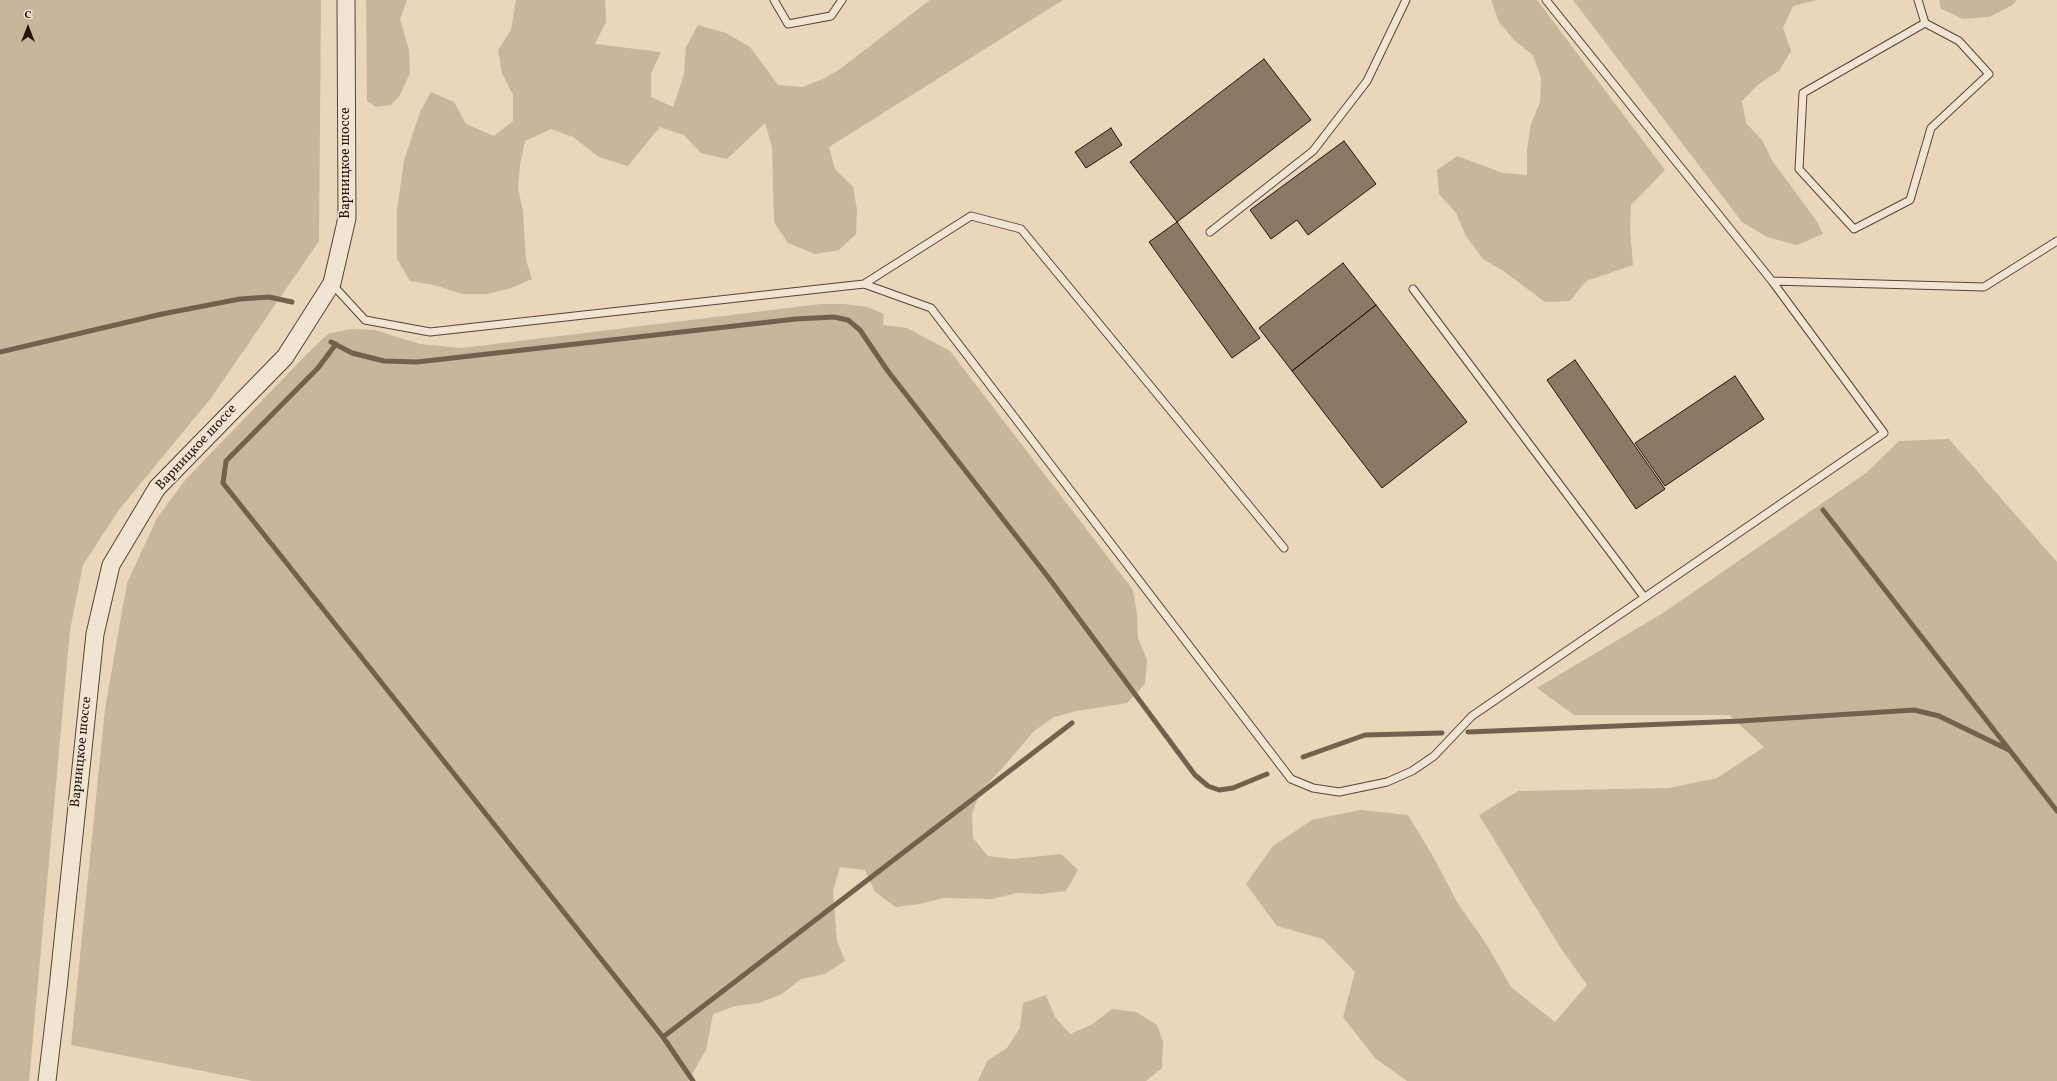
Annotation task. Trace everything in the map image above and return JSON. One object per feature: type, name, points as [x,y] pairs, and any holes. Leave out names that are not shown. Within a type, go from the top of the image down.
[{"type":"street","name":"Варницкое шоссе","points":[[47,1081],[58,988],[94,634],[111,565],[157,488],[285,357],[332,283],[347,218],[346,0]]},
{"type":"lane","points":[[774,0],[788,24],[831,16],[842,0]]},
{"type":"lane","points":[[1210,232],[1313,151],[1367,81],[1406,0]]},
{"type":"lane","points":[[332,283],[364,320],[430,332],[864,284],[931,308],[1290,780],[1313,788],[1339,792],[1387,782],[1412,772],[1434,756],[1472,716],[1884,433],[1772,281],[1546,0]]},
{"type":"lane","points":[[1918,0],[1925,23],[1959,41],[1989,74],[1931,128],[1910,200],[1854,229],[1799,169],[1803,93],[1925,23]]},
{"type":"lane","points":[[864,284],[971,216],[1021,229],[1284,548]]},
{"type":"lane","points":[[1772,281],[1984,287],[2057,241]]},
{"type":"lane","points":[[1413,289],[1644,597]]},
{"type":"shaded area","points":[[0,0],[321,0],[319,241],[211,398],[118,511],[83,565],[70,630],[29,1081],[0,1081]]},
{"type":"shaded area","points":[[366,0],[407,0],[400,19],[409,50],[410,73],[400,95],[391,105],[376,107],[367,101]]},
{"type":"shaded area","points":[[516,0],[605,0],[606,22],[595,44],[661,52],[651,74],[651,97],[673,107],[684,75],[686,47],[698,25],[726,33],[750,47],[778,85],[803,87],[825,78],[840,69],[930,0],[1063,0],[829,147],[835,169],[853,187],[857,210],[856,234],[839,250],[815,254],[788,243],[774,222],[772,147],[765,123],[727,159],[701,153],[684,135],[660,127],[628,166],[599,157],[573,137],[551,129],[525,141],[520,165],[518,188],[523,211],[526,260],[532,279],[511,288],[487,294],[462,294],[434,285],[410,281],[397,259],[397,210],[404,161],[420,112],[431,92],[454,102],[466,124],[494,136],[513,121],[513,95],[502,73],[498,50],[511,30]]},
{"type":"shaded area","points":[[1491,0],[1537,0],[1665,170],[1631,205],[1630,228],[1633,265],[1586,281],[1570,301],[1545,302],[1505,272],[1483,259],[1466,236],[1456,213],[1439,194],[1437,170],[1457,156],[1503,173],[1527,175],[1527,150],[1531,124],[1540,102],[1541,78],[1533,55],[1514,40],[1499,22]]},
{"type":"shaded area","points":[[1573,0],[1817,0],[1793,6],[1783,28],[1791,51],[1779,71],[1759,84],[1742,101],[1746,123],[1762,140],[1773,162],[1816,220],[1823,234],[1797,245],[1767,237],[1742,222]]},
{"type":"shaded area","points":[[1939,0],[2017,0],[2011,6],[1989,17],[1963,19],[1941,9]]},
{"type":"shaded area","points":[[821,304],[844,304],[867,307],[884,314],[883,325],[907,328],[950,351],[1133,590],[1137,614],[1138,638],[1147,660],[1145,684],[1127,703],[1077,711],[1054,717],[1034,731],[999,772],[981,790],[972,813],[973,838],[988,856],[1013,859],[1061,854],[1078,870],[1066,891],[1041,894],[1017,893],[992,899],[943,898],[920,904],[896,907],[875,892],[865,870],[840,867],[833,891],[837,941],[845,961],[825,974],[801,979],[782,994],[759,1003],[735,1006],[713,1014],[706,1050],[688,1081],[253,1081],[71,1045],[105,709],[127,583],[157,518],[186,479],[308,353],[328,334],[351,329],[375,330],[420,344],[462,348]]},
{"type":"shaded area","points":[[1949,439],[2057,562],[2057,1081],[1407,1081],[1375,1058],[1343,1017],[1355,972],[1323,939],[1277,926],[1246,884],[1273,846],[1312,820],[1360,810],[1408,815],[1434,858],[1457,902],[1487,945],[1511,987],[1555,1022],[1587,985],[1560,947],[1479,815],[1518,791],[1669,788],[1717,778],[1764,747],[1729,715],[1574,715],[1537,688],[1663,613],[1866,473],[1899,441]]},
{"type":"shaded area","points":[[1046,995],[1055,1017],[1070,1034],[1093,1024],[1112,1009],[1136,1012],[1157,1025],[1163,1042],[1162,1068],[1146,1081],[978,1081],[987,1061],[1007,1048],[1020,1028],[1023,1003]]},
{"type":"building","points":[[1264,59],[1311,120],[1177,222],[1130,162]]},
{"type":"building","points":[[1111,128],[1122,145],[1086,168],[1075,152]]},
{"type":"building","points":[[1344,141],[1376,184],[1308,235],[1297,220],[1271,239],[1250,210]]},
{"type":"building","points":[[1177,222],[1260,338],[1232,358],[1149,242]]},
{"type":"building","points":[[1343,263],[1376,305],[1292,371],[1259,328]]},
{"type":"building","points":[[1376,305],[1467,422],[1382,488],[1292,371]]},
{"type":"building","points":[[1575,360],[1665,489],[1636,509],[1547,380]]},
{"type":"building","points":[[1735,376],[1764,419],[1665,486],[1635,443]]},
{"type":"waterway","points":[[0,352],[162,314],[240,299],[269,297],[292,302]]},
{"type":"waterway","points":[[331,342],[352,353],[384,361],[417,362],[796,319],[834,317],[848,320],[860,330],[887,370],[1048,577],[1195,775],[1208,786],[1219,790],[1233,788],[1267,774]]},
{"type":"waterway","points":[[336,344],[318,368],[226,461],[223,483],[663,1037],[693,1081]]},
{"type":"waterway","points":[[1823,510],[2057,811]]},
{"type":"waterway","points":[[1468,732],[1741,721],[1914,710],[1939,716],[2009,750]]},
{"type":"waterway","points":[[663,1037],[1072,723]]},
{"type":"waterway","points":[[1303,757],[1365,735],[1442,733]]}]
